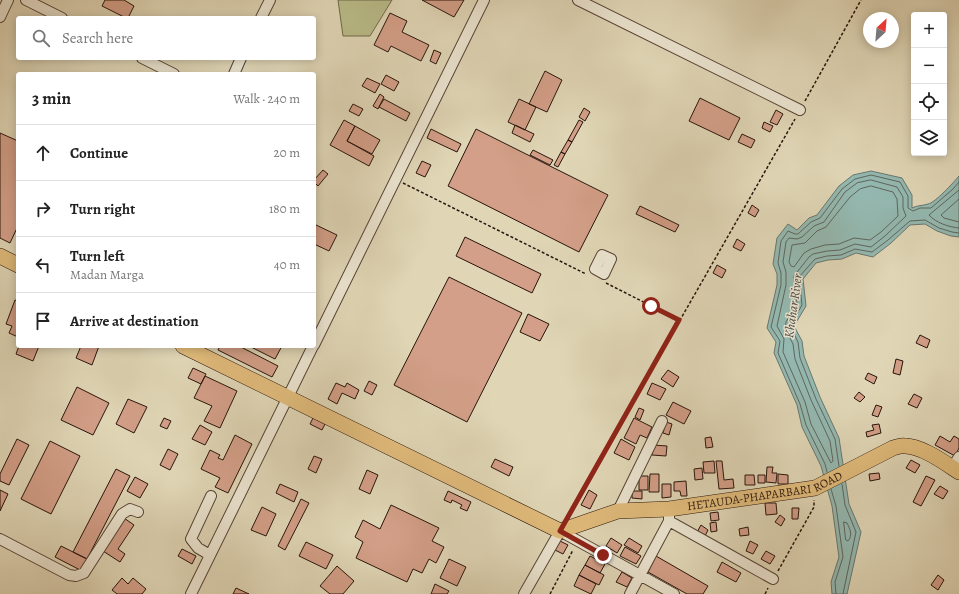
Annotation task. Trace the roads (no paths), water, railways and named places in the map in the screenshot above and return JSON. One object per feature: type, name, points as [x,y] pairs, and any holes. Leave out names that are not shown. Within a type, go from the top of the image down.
[{"type":"highway","points":[[0,256],[16,264]]},
{"type":"highway","points":[[187,348],[560,531]]},
{"type":"highway","name":"HETAUDA-PHAPARBARI ROAD","points":[[560,531],[618,511],[669,515],[816,488],[893,448],[904,445],[913,447],[957,466]]},
{"type":"street","points":[[0,17],[8,0]]},
{"type":"street","points":[[26,0],[58,16]]},
{"type":"street","points":[[262,16],[270,0]]},
{"type":"street","points":[[316,341],[484,0]]},
{"type":"street","points":[[578,0],[800,110]]},
{"type":"street","points":[[146,60],[170,72]]},
{"type":"street","points":[[235,72],[241,60]]},
{"type":"street","points":[[191,594],[313,348]]},
{"type":"street","points":[[618,511],[662,420]]},
{"type":"street","points":[[210,555],[198,548],[191,539],[211,496]]},
{"type":"street","points":[[0,539],[69,575],[76,576],[84,573],[122,514],[130,509],[138,512]]},
{"type":"street","points":[[630,594],[641,576],[669,515],[773,579]]},
{"type":"street","points":[[524,594],[560,531],[674,594]]},
{"type":"water","name":"Khahar River","points":[[871,171],[902,178],[912,195],[912,208],[931,203],[959,176],[959,237],[937,231],[925,224],[910,225],[873,257],[856,253],[842,259],[816,263],[803,279],[806,306],[794,326],[802,341],[804,356],[820,397],[839,438],[849,504],[861,532],[847,594],[832,594],[831,582],[839,557],[832,506],[821,466],[802,427],[797,405],[774,353],[776,342],[767,328],[777,285],[777,274],[773,264],[777,238],[788,224],[797,230],[809,218],[817,215],[839,186],[853,175]]}]
